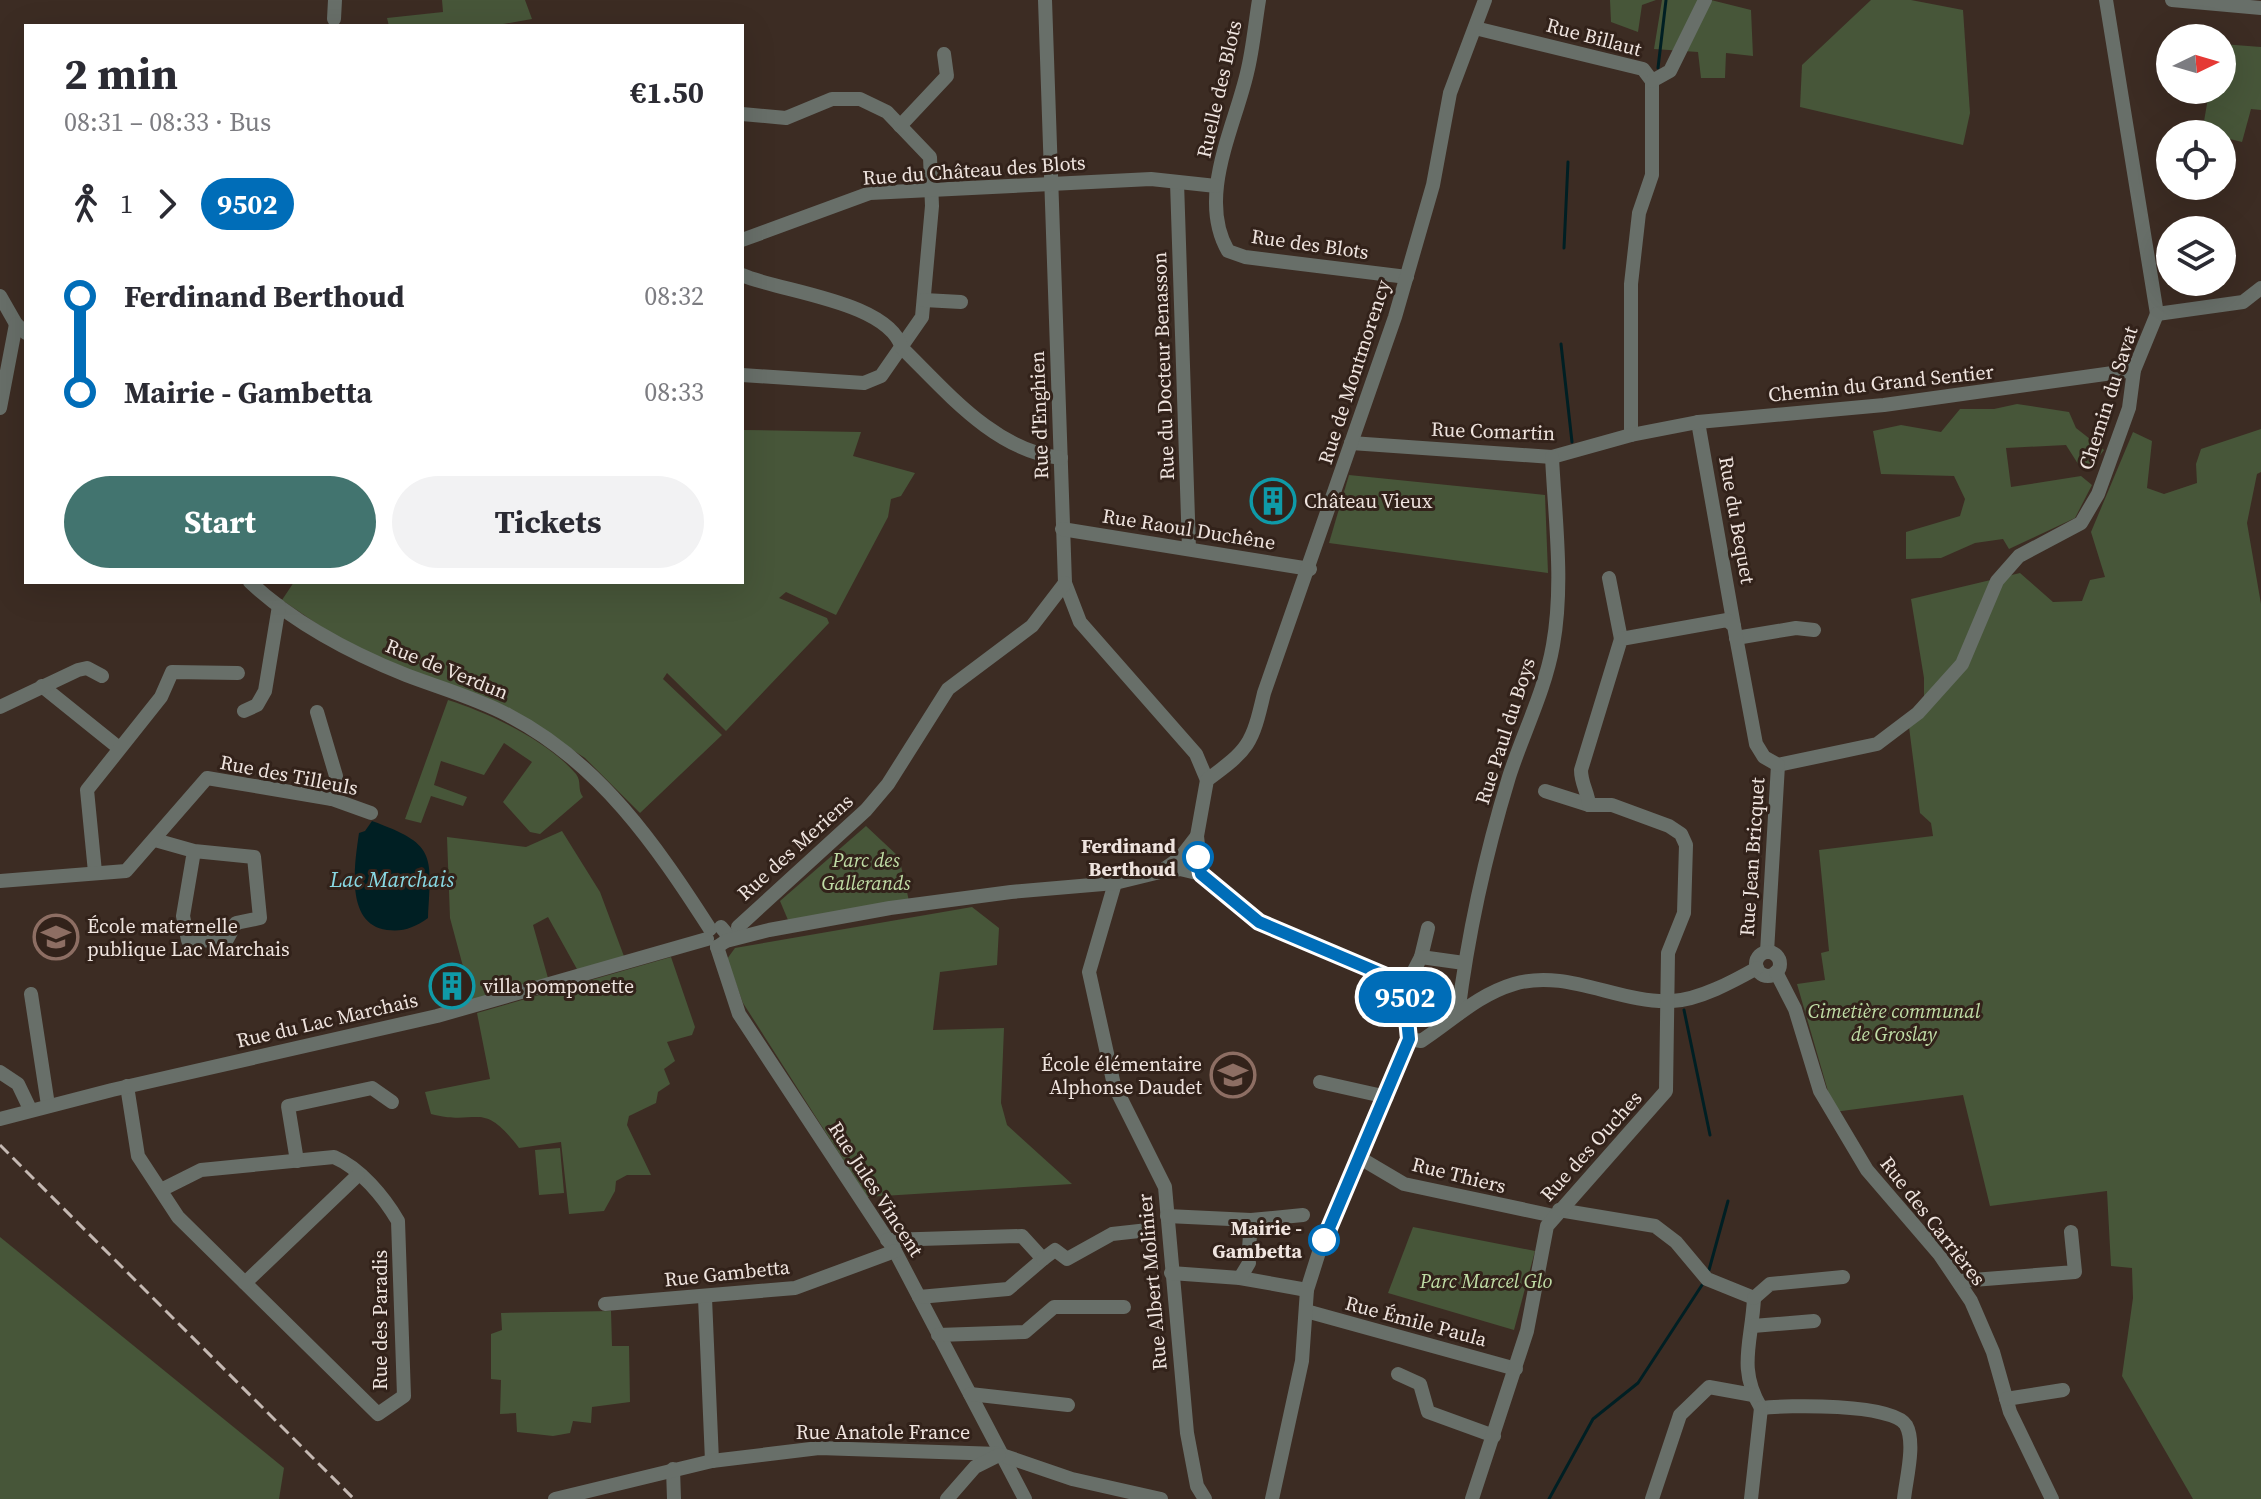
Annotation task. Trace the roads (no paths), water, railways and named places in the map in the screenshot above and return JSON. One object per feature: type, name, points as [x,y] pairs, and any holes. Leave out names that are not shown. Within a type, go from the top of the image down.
[{"type":"street","points":[[334,19],[335,0]]},
{"type":"street","name":"Rue d'Enghien","points":[[1045,0],[1065,583],[1080,622],[1196,754],[1207,780]]},
{"type":"street","name":"Ruelle des Blots","points":[[1216,186],[1248,71],[1259,0]]},
{"type":"street","name":"Rue de Montmorency","points":[[1207,780],[1240,756],[1253,739],[1264,693],[1310,569],[1407,277],[1433,185],[1450,93],[1485,0]]},
{"type":"street","points":[[1631,435],[1631,284],[1639,213],[1652,175],[1652,81],[1670,71],[1705,0]]},
{"type":"street","points":[[2106,0],[2157,314]]},
{"type":"street","points":[[2172,0],[2261,8]]},
{"type":"street","name":"Rue Billaut","points":[[1475,28],[1643,69],[1652,81]]},
{"type":"street","points":[[900,126],[947,76],[944,54]]},
{"type":"street","points":[[744,114],[786,118],[832,99],[869,101],[900,126],[930,157],[931,191],[922,317],[881,376],[864,383],[744,375]]},
{"type":"street","name":"Rue du Château des Blots","points":[[744,239],[862,195],[1151,179],[1216,186]]},
{"type":"street","name":"Rue du Docteur Benasson","points":[[1177,182],[1189,549]]},
{"type":"street","name":"Rue des Blots","points":[[1216,186],[1219,235],[1228,251],[1245,257],[1407,277]]},
{"type":"street","points":[[744,276],[813,293],[877,320],[899,338],[902,348],[967,412],[1033,455],[1061,458]]},
{"type":"street","name":"Chemin du Savat","points":[[1778,765],[1877,744],[1918,713],[1962,664],[1997,581],[2019,556],[2081,523],[2098,494],[2129,408],[2134,370],[2157,314],[2243,302],[2261,288]]},
{"type":"street","points":[[0,296],[21,328],[0,408]]},
{"type":"street","points":[[924,300],[961,302]]},
{"type":"street","name":"Chemin du Grand Sentier","points":[[1631,435],[1698,422],[1884,405],[2134,370]]},
{"type":"street","name":"Rue du Bequet","points":[[1698,422],[1756,744],[1764,757],[1778,765]]},
{"type":"street","name":"Rue Comartin","points":[[1351,443],[1552,457],[1631,435]]},
{"type":"street","name":"Rue Paul du Boys","points":[[1458,1014],[1477,889],[1511,773],[1543,688],[1554,643],[1558,575],[1552,457]]},
{"type":"street","name":"Rue Raoul Duchêne","points":[[1062,529],[1310,569]]},
{"type":"street","points":[[1589,805],[1581,783],[1581,770],[1621,639],[1609,578]]},
{"type":"street","name":"Rue des Meriens","points":[[738,927],[866,810],[888,784],[948,689],[1032,626],[1065,583]]},
{"type":"street","name":"Rue de Verdun","points":[[252,584],[279,606],[366,659],[511,716],[565,752],[644,829],[716,936]]},
{"type":"street","points":[[244,711],[257,705],[265,691],[279,606]]},
{"type":"street","points":[[1621,639],[1720,619],[1735,632],[1796,628],[1814,630]]},
{"type":"street","points":[[0,707],[87,668],[102,676]]},
{"type":"street","points":[[95,872],[87,790],[161,697],[172,672],[238,673]]},
{"type":"street","points":[[42,686],[119,748]]},
{"type":"street","points":[[317,712],[336,776],[332,799]]},
{"type":"street","name":"Rue Jean Bricquet","points":[[1767,952],[1778,765]]},
{"type":"street","name":"Rue des Tilleuls","points":[[0,881],[126,871],[207,778],[332,799],[371,813]]},
{"type":"street","points":[[1201,874],[1197,836],[1207,780]]},
{"type":"street","name":"Rue des Ouches","points":[[1472,1499],[1516,1369],[1547,1226],[1663,1097],[1667,1079],[1668,953],[1684,913],[1686,845],[1681,834],[1669,826],[1612,805],[1589,805],[1545,791]]},
{"type":"street","points":[[1160,872],[1180,858],[1197,836]]},
{"type":"street","points":[[155,840],[194,851],[254,857],[260,918],[236,923],[226,941],[188,940],[183,916],[194,851]]},
{"type":"street","points":[[716,936],[996,894],[1115,883],[1180,869],[1201,874],[1259,922],[1384,975],[1404,990]]},
{"type":"street","name":"Rue Albert Molinier","points":[[1115,883],[1089,972],[1114,1085],[1165,1187],[1187,1433],[1197,1486],[1205,1499]]},
{"type":"street","points":[[716,936],[738,927],[769,930]]},
{"type":"street","points":[[1272,1499],[1302,1361],[1307,1290],[1320,1249],[1409,1039],[1404,990],[1421,957],[1428,928]]},
{"type":"street","name":"Rue du Lac Marchais","points":[[0,1119],[127,1086],[437,1016],[716,936]]},
{"type":"street","name":"Rue Jules Vincent","points":[[716,936],[739,1014],[891,1246],[1025,1499]]},
{"type":"street","points":[[1767,952],[1778,959],[1776,972],[1766,975],[1757,968],[1758,958],[1767,952]]},
{"type":"street","points":[[1421,957],[1464,963]]},
{"type":"street","points":[[1409,1039],[1421,1041],[1494,991],[1517,982],[1578,983],[1668,1002],[1757,968]]},
{"type":"street","name":"Rue des Carrières","points":[[1776,972],[1795,1009],[1820,1091],[1867,1170],[1960,1281],[1993,1352],[2006,1399],[2052,1499]]},
{"type":"street","points":[[31,994],[48,1105]]},
{"type":"street","points":[[0,1072],[18,1084],[30,1109]]},
{"type":"street","points":[[1320,1082],[1387,1097]]},
{"type":"street","name":"Rue des Paradis","points":[[127,1086],[138,1156],[178,1217],[378,1414],[404,1396],[398,1221],[388,1204],[346,1163],[334,1157],[201,1170],[161,1190]]},
{"type":"street","points":[[297,1161],[288,1106],[372,1088],[392,1102]]},
{"type":"street","name":"Rue Thiers","points":[[1360,1158],[1404,1184],[1556,1213],[1655,1226],[1676,1242],[1707,1279],[1754,1298]]},
{"type":"street","points":[[245,1283],[358,1175]]},
{"type":"street","points":[[1167,1216],[1251,1220],[1303,1215]]},
{"type":"street","points":[[1240,1278],[1249,1256],[1251,1220]]},
{"type":"street","points":[[919,1297],[1008,1289],[1055,1250],[1067,1259],[1112,1234],[1148,1230]]},
{"type":"street","points":[[1960,1281],[2075,1272],[2071,1232]]},
{"type":"street","name":"Rue Gambetta","points":[[605,1304],[705,1298],[795,1288],[891,1246],[1022,1236],[1043,1259]]},
{"type":"street","points":[[1171,1273],[1240,1278],[1307,1290]]},
{"type":"street","points":[[1751,1499],[1757,1402],[1746,1369],[1754,1298],[1770,1284],[1843,1277]]},
{"type":"street","points":[[705,1298],[712,1461]]},
{"type":"street","points":[[938,1335],[1025,1332],[1054,1307],[1124,1307]]},
{"type":"street","name":"Rue Émile Paula","points":[[1306,1311],[1516,1369]]},
{"type":"street","points":[[1753,1326],[1814,1321]]},
{"type":"street","points":[[1398,1374],[1420,1384],[1428,1412],[1494,1436]]},
{"type":"street","points":[[1652,1499],[1680,1415],[1709,1387],[1757,1402],[1893,1414],[1905,1423],[1909,1434],[1904,1499]]},
{"type":"street","points":[[2006,1399],[2063,1390]]},
{"type":"street","points":[[970,1394],[1068,1405]]},
{"type":"street","name":"Rue Anatole France","points":[[555,1499],[712,1461],[819,1448],[999,1454],[1072,1479],[1161,1499]]},
{"type":"street","points":[[947,1499],[975,1467],[999,1454]]},
{"type":"street","points":[[673,1469],[674,1499]]},
{"type":"water","name":"Lac Marchais","points":[[372,821],[408,837],[425,854],[429,865],[428,918],[408,928],[387,930],[373,925],[358,904],[355,875],[359,833],[365,831]]},
{"type":"waterway","points":[[1658,68],[1666,0]]},
{"type":"waterway","points":[[1564,248],[1568,162]]},
{"type":"waterway","points":[[1561,344],[1572,442]]},
{"type":"waterway","points":[[1684,1010],[1710,1135]]},
{"type":"waterway","points":[[1709,1270],[1728,1201]]},
{"type":"waterway","points":[[1549,1499],[1593,1419],[1638,1383],[1702,1285]]},
{"type":"railway","points":[[0,1145],[354,1499]]},
{"type":"place","name":"Château Vieux","points":[[1273,501]]},
{"type":"place","name":"Ferdinand Berthoud","points":[[1198,857]]},
{"type":"place","name":"École maternelle publique Lac Marchais","points":[[56,937]]},
{"type":"place","name":"villa pomponette","points":[[452,986]]},
{"type":"place","name":"École élémentaire Alphonse Daudet","points":[[1233,1075]]},
{"type":"place","name":"Mairie - Gambetta","points":[[1324,1240]]},
{"type":"park label","name":"Parc des Gallerands","points":[[866,872]]},
{"type":"park label","name":"Cimetière communal de Groslay","points":[[1894,1022]]},
{"type":"park label","name":"Parc Marcel Glo","points":[[1486,1281]]}]
